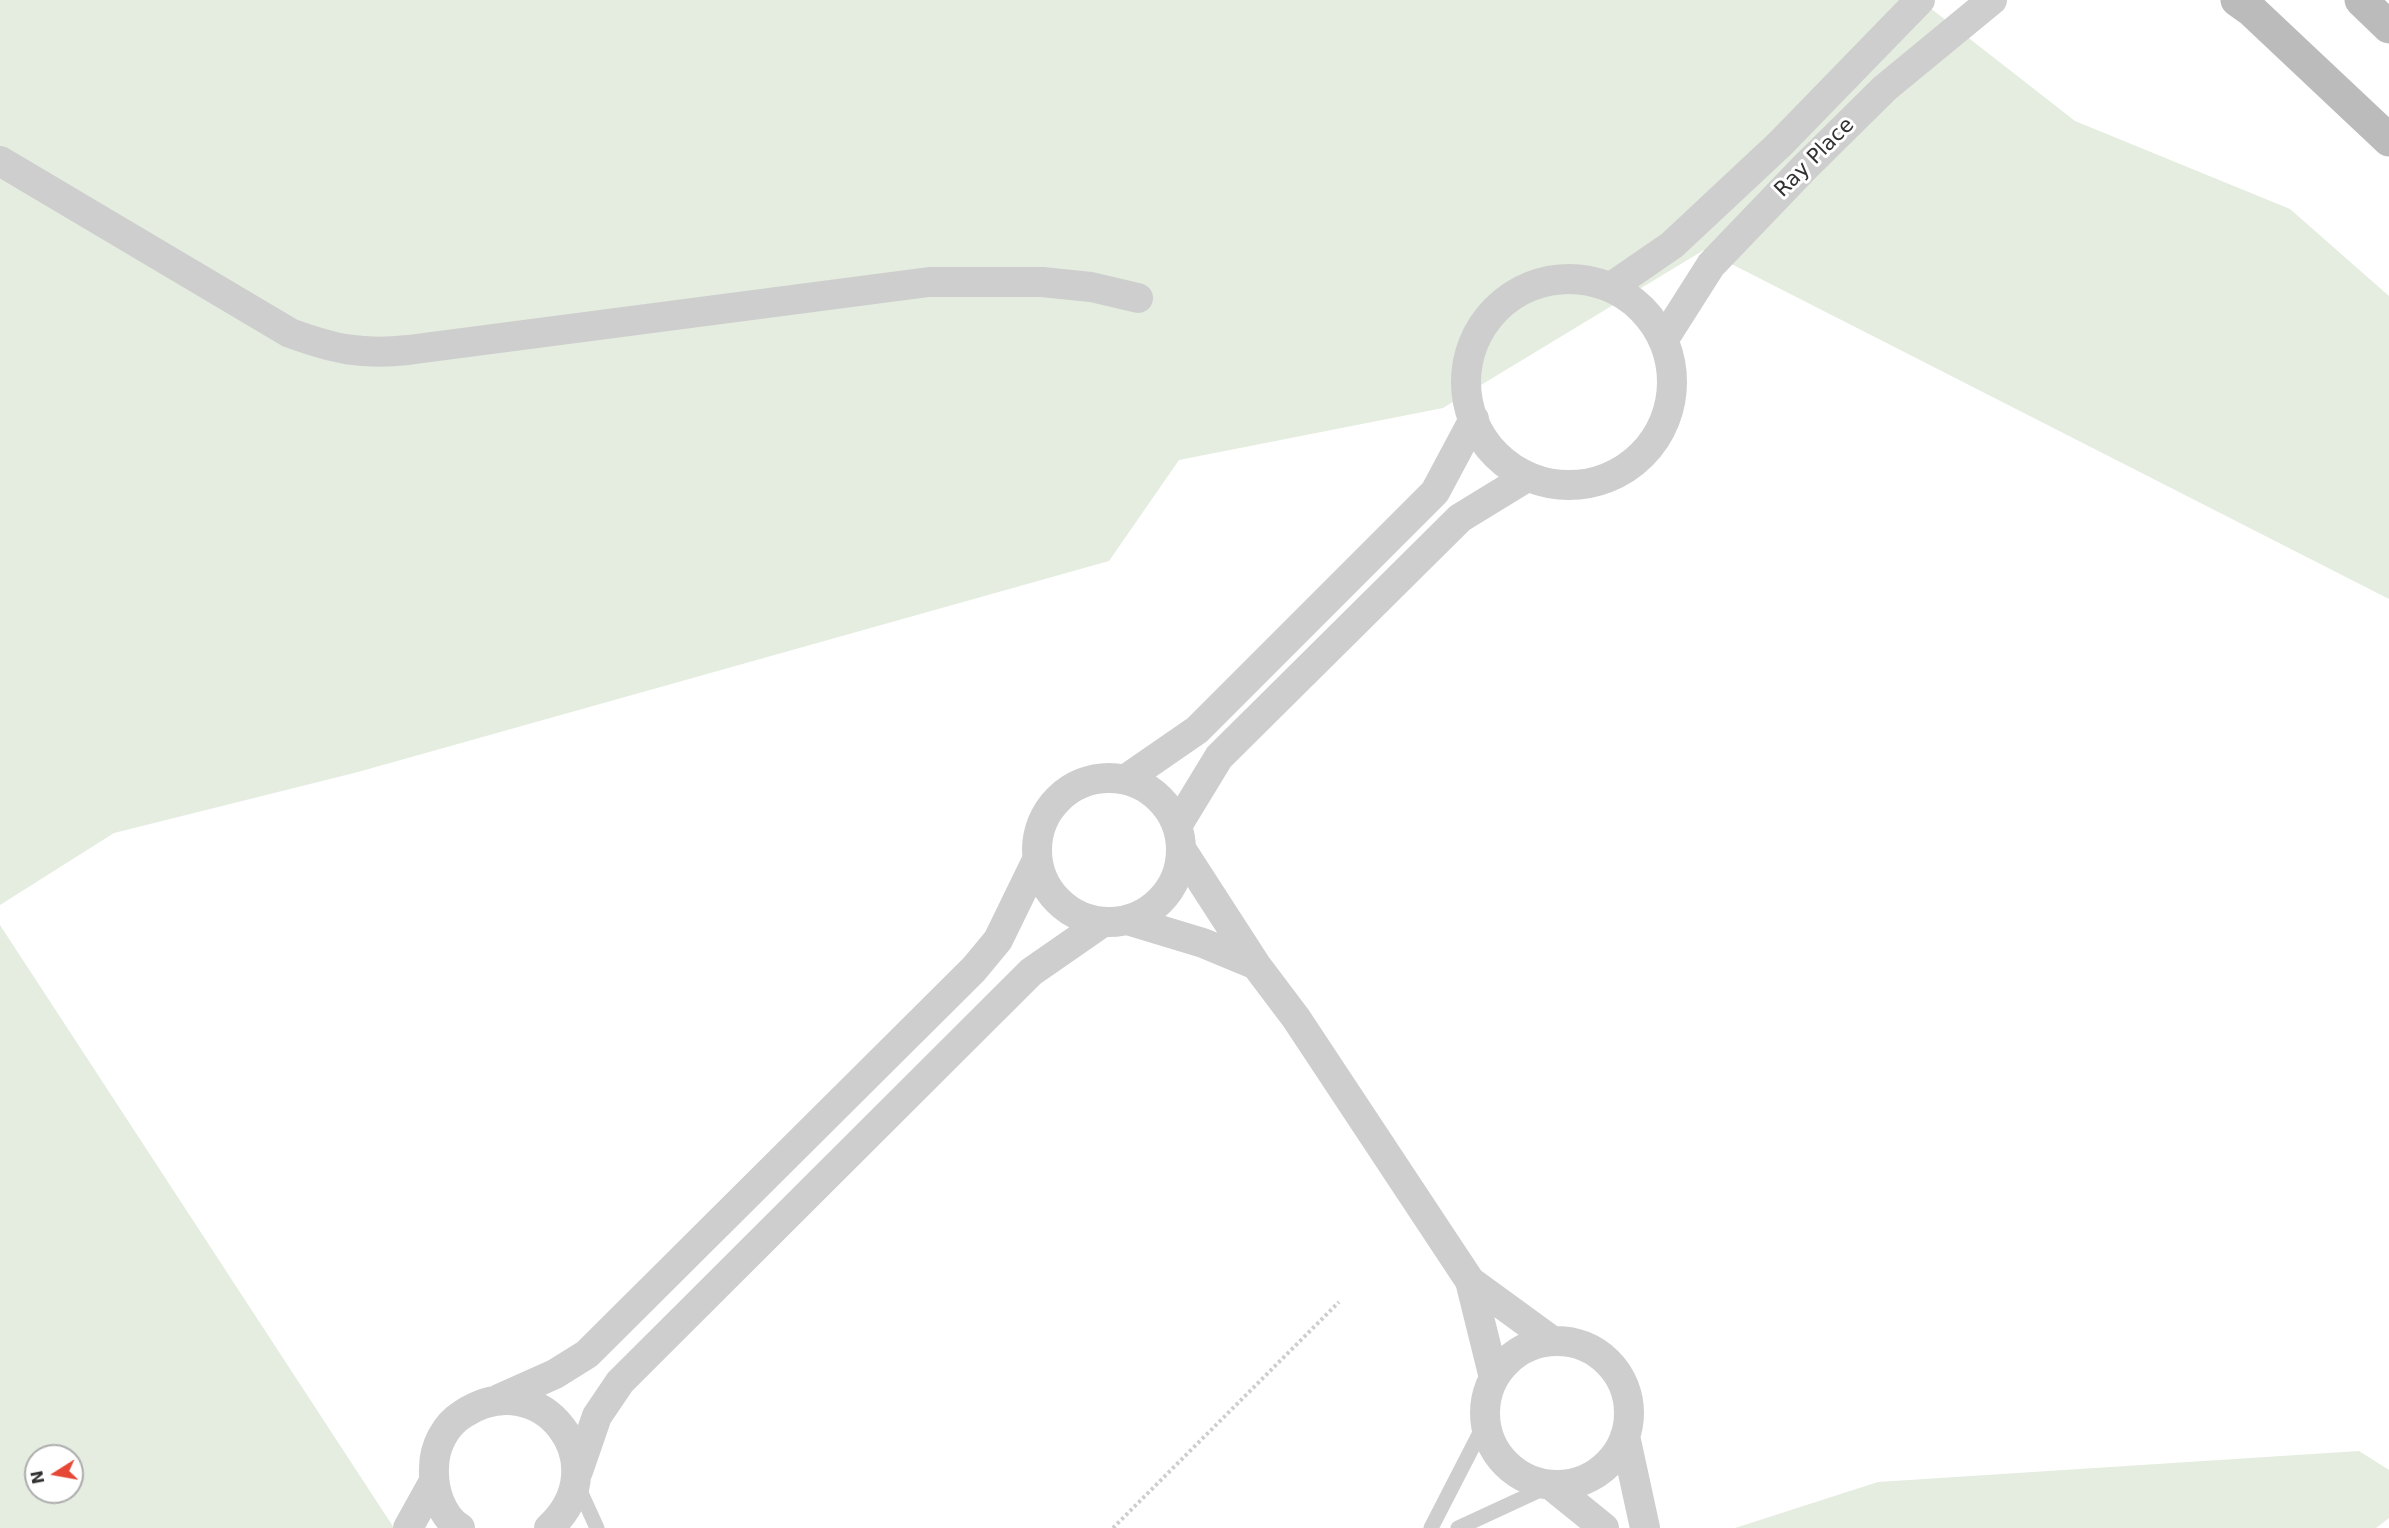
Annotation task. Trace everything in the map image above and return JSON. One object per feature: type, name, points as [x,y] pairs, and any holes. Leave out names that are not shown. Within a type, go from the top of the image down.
[{"type":"main road","points":[[2237,0],[2251,10],[2389,140]]},
{"type":"main road","points":[[2361,0],[2389,27]]},
{"type":"street","name":"Ray Place","points":[[1611,287],[1672,245],[1780,144],[1920,0]]},
{"type":"street","name":"Ray Place","points":[[1664,339],[1712,265],[1804,168],[1885,88],[1992,0]]},
{"type":"street","points":[[0,161],[290,333],[318,344],[345,350],[376,353],[408,350],[929,282],[1042,282],[1091,287],[1138,297]]},
{"type":"street","points":[[1553,278],[1586,278],[1611,287],[1644,309],[1664,339],[1672,374],[1669,409],[1654,441],[1638,459],[1629,467],[1598,482],[1562,486],[1527,477],[1498,458],[1477,432],[1467,400],[1466,367],[1476,335],[1495,308],[1521,289],[1553,278]]},
{"type":"street","points":[[1125,779],[1197,730],[1435,492],[1474,419]]},
{"type":"street","points":[[549,1528],[562,1516],[574,1495],[577,1476],[597,1416],[620,1382],[1031,972],[1115,921],[1148,910],[1166,894],[1178,873],[1179,837],[1219,757],[1460,518],[1527,477]]},
{"type":"street","points":[[1256,965],[1203,943],[1115,921],[1080,916],[1059,903],[1045,884],[1038,860],[1038,837],[1046,815],[1060,796],[1080,783],[1102,777],[1125,779],[1148,788],[1165,804],[1179,837],[1256,965],[1296,1018],[1470,1281],[1494,1378]]},
{"type":"street","points":[[460,1528],[441,1506],[434,1483],[434,1459],[441,1436],[456,1418],[476,1406],[499,1399],[555,1374],[587,1354],[974,969],[998,939],[1038,860]]},
{"type":"street","points":[[1470,1281],[1551,1340]]},
{"type":"street","points":[[1626,1436],[1614,1457],[1597,1474],[1575,1483],[1551,1485],[1527,1479],[1508,1466],[1493,1447],[1485,1424],[1486,1400],[1494,1378],[1508,1359],[1528,1346],[1551,1340],[1574,1342],[1595,1351],[1614,1367],[1625,1389],[1629,1412],[1626,1436],[1645,1528]]},
{"type":"street","points":[[499,1399],[522,1401],[543,1411],[562,1427],[573,1448],[577,1476]]},
{"type":"street","points":[[408,1528],[434,1483]]},
{"type":"street","points":[[1551,1485],[1604,1528]]},
{"type":"lane","points":[[1431,1528],[1485,1424]]},
{"type":"lane","points":[[577,1476],[597,1528]]},
{"type":"lane","points":[[1458,1528],[1551,1485]]},
{"type":"path","points":[[1113,1528],[1339,1302]]},
{"type":"shaded area","points":[[0,0],[1920,0],[2075,121],[2290,209],[2389,296],[2389,599],[1704,250],[1443,408],[1179,460],[1109,561],[358,772],[114,833],[0,905]]},
{"type":"shaded area","points":[[0,925],[394,1528],[0,1528]]},
{"type":"shaded area","points":[[2359,1451],[2389,1470],[2389,1518],[2376,1528],[1735,1528],[1878,1482]]}]
